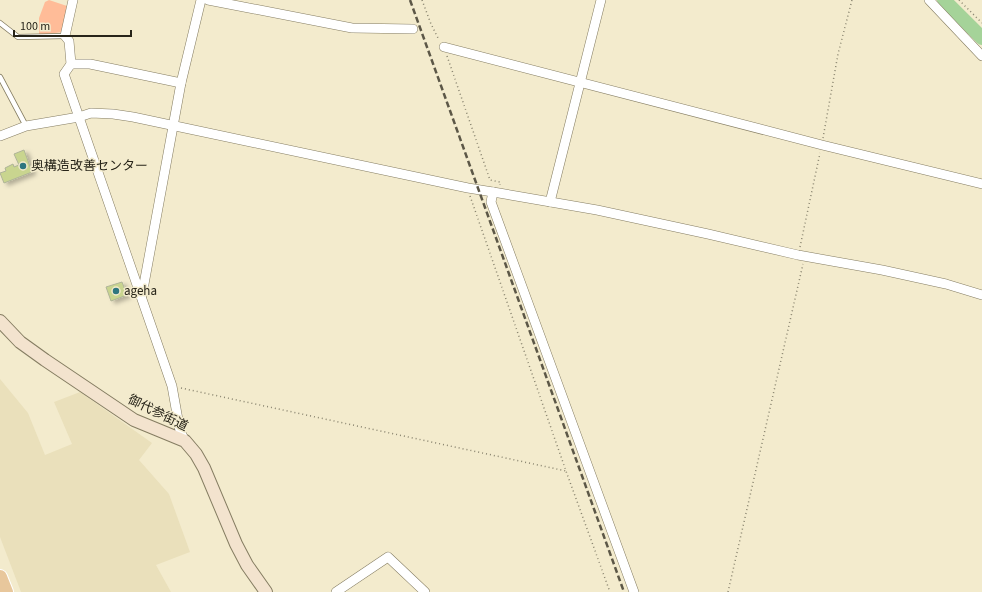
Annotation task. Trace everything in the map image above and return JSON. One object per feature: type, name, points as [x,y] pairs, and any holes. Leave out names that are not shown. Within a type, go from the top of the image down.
[{"type":"main road","points":[[0,577],[6,592]]},
{"type":"street","points":[[73,0],[65,36],[69,42],[71,64],[64,74],[172,386],[180,431],[184,441]]},
{"type":"street","points":[[141,296],[181,84],[201,0]]},
{"type":"street","points":[[208,0],[352,28],[412,29]]},
{"type":"street","points":[[550,202],[601,0]]},
{"type":"street","points":[[929,0],[980,50]]},
{"type":"street","points":[[444,47],[822,145],[982,184]]},
{"type":"street","points":[[71,64],[90,64],[181,84]]},
{"type":"street","points":[[0,136],[26,126],[79,117],[91,113],[133,117],[468,188],[597,210],[701,232],[801,256],[882,270],[946,284],[982,296]]},
{"type":"street","points":[[496,192],[491,202],[634,592]]},
{"type":"street","name":"御代参街道","points":[[0,321],[20,342],[134,420],[184,441],[196,454],[204,468],[236,544],[247,565],[266,592]]},
{"type":"street","points":[[336,592],[388,557],[425,592]]},
{"type":"lane","points":[[0,23],[18,37],[65,36]]},
{"type":"lane","points":[[0,77],[26,126]]},
{"type":"path","points":[[422,0],[430,24],[444,47],[490,180],[500,182],[496,192]]},
{"type":"path","points":[[728,592],[801,256],[838,54],[852,0]]},
{"type":"path","points":[[960,0],[982,23]]},
{"type":"path","points":[[468,188],[610,592]]},
{"type":"path","points":[[172,386],[566,470]]},
{"type":"shaded area","points":[[49,0],[67,6],[63,32],[39,35],[39,18],[45,2]]},
{"type":"shaded area","points":[[0,379],[28,413],[45,455],[72,444],[54,402],[80,392],[152,443],[139,460],[169,494],[190,552],[156,565],[171,592],[21,592],[0,537]]},
{"type":"building","name":"奥構造改善センター","points":[[24,150],[32,172],[4,183],[0,173],[6,171],[5,168],[13,164],[14,167],[19,165],[14,154]]},
{"type":"building","name":"ageha","points":[[122,282],[127,295],[111,301],[106,287]]},
{"type":"waterway","points":[[944,0],[982,38]]},
{"type":"railway","points":[[410,0],[624,592]]},
{"type":"place","name":"奥構造改善センター","points":[[23,166]]},
{"type":"place","name":"ageha","points":[[116,291]]}]
